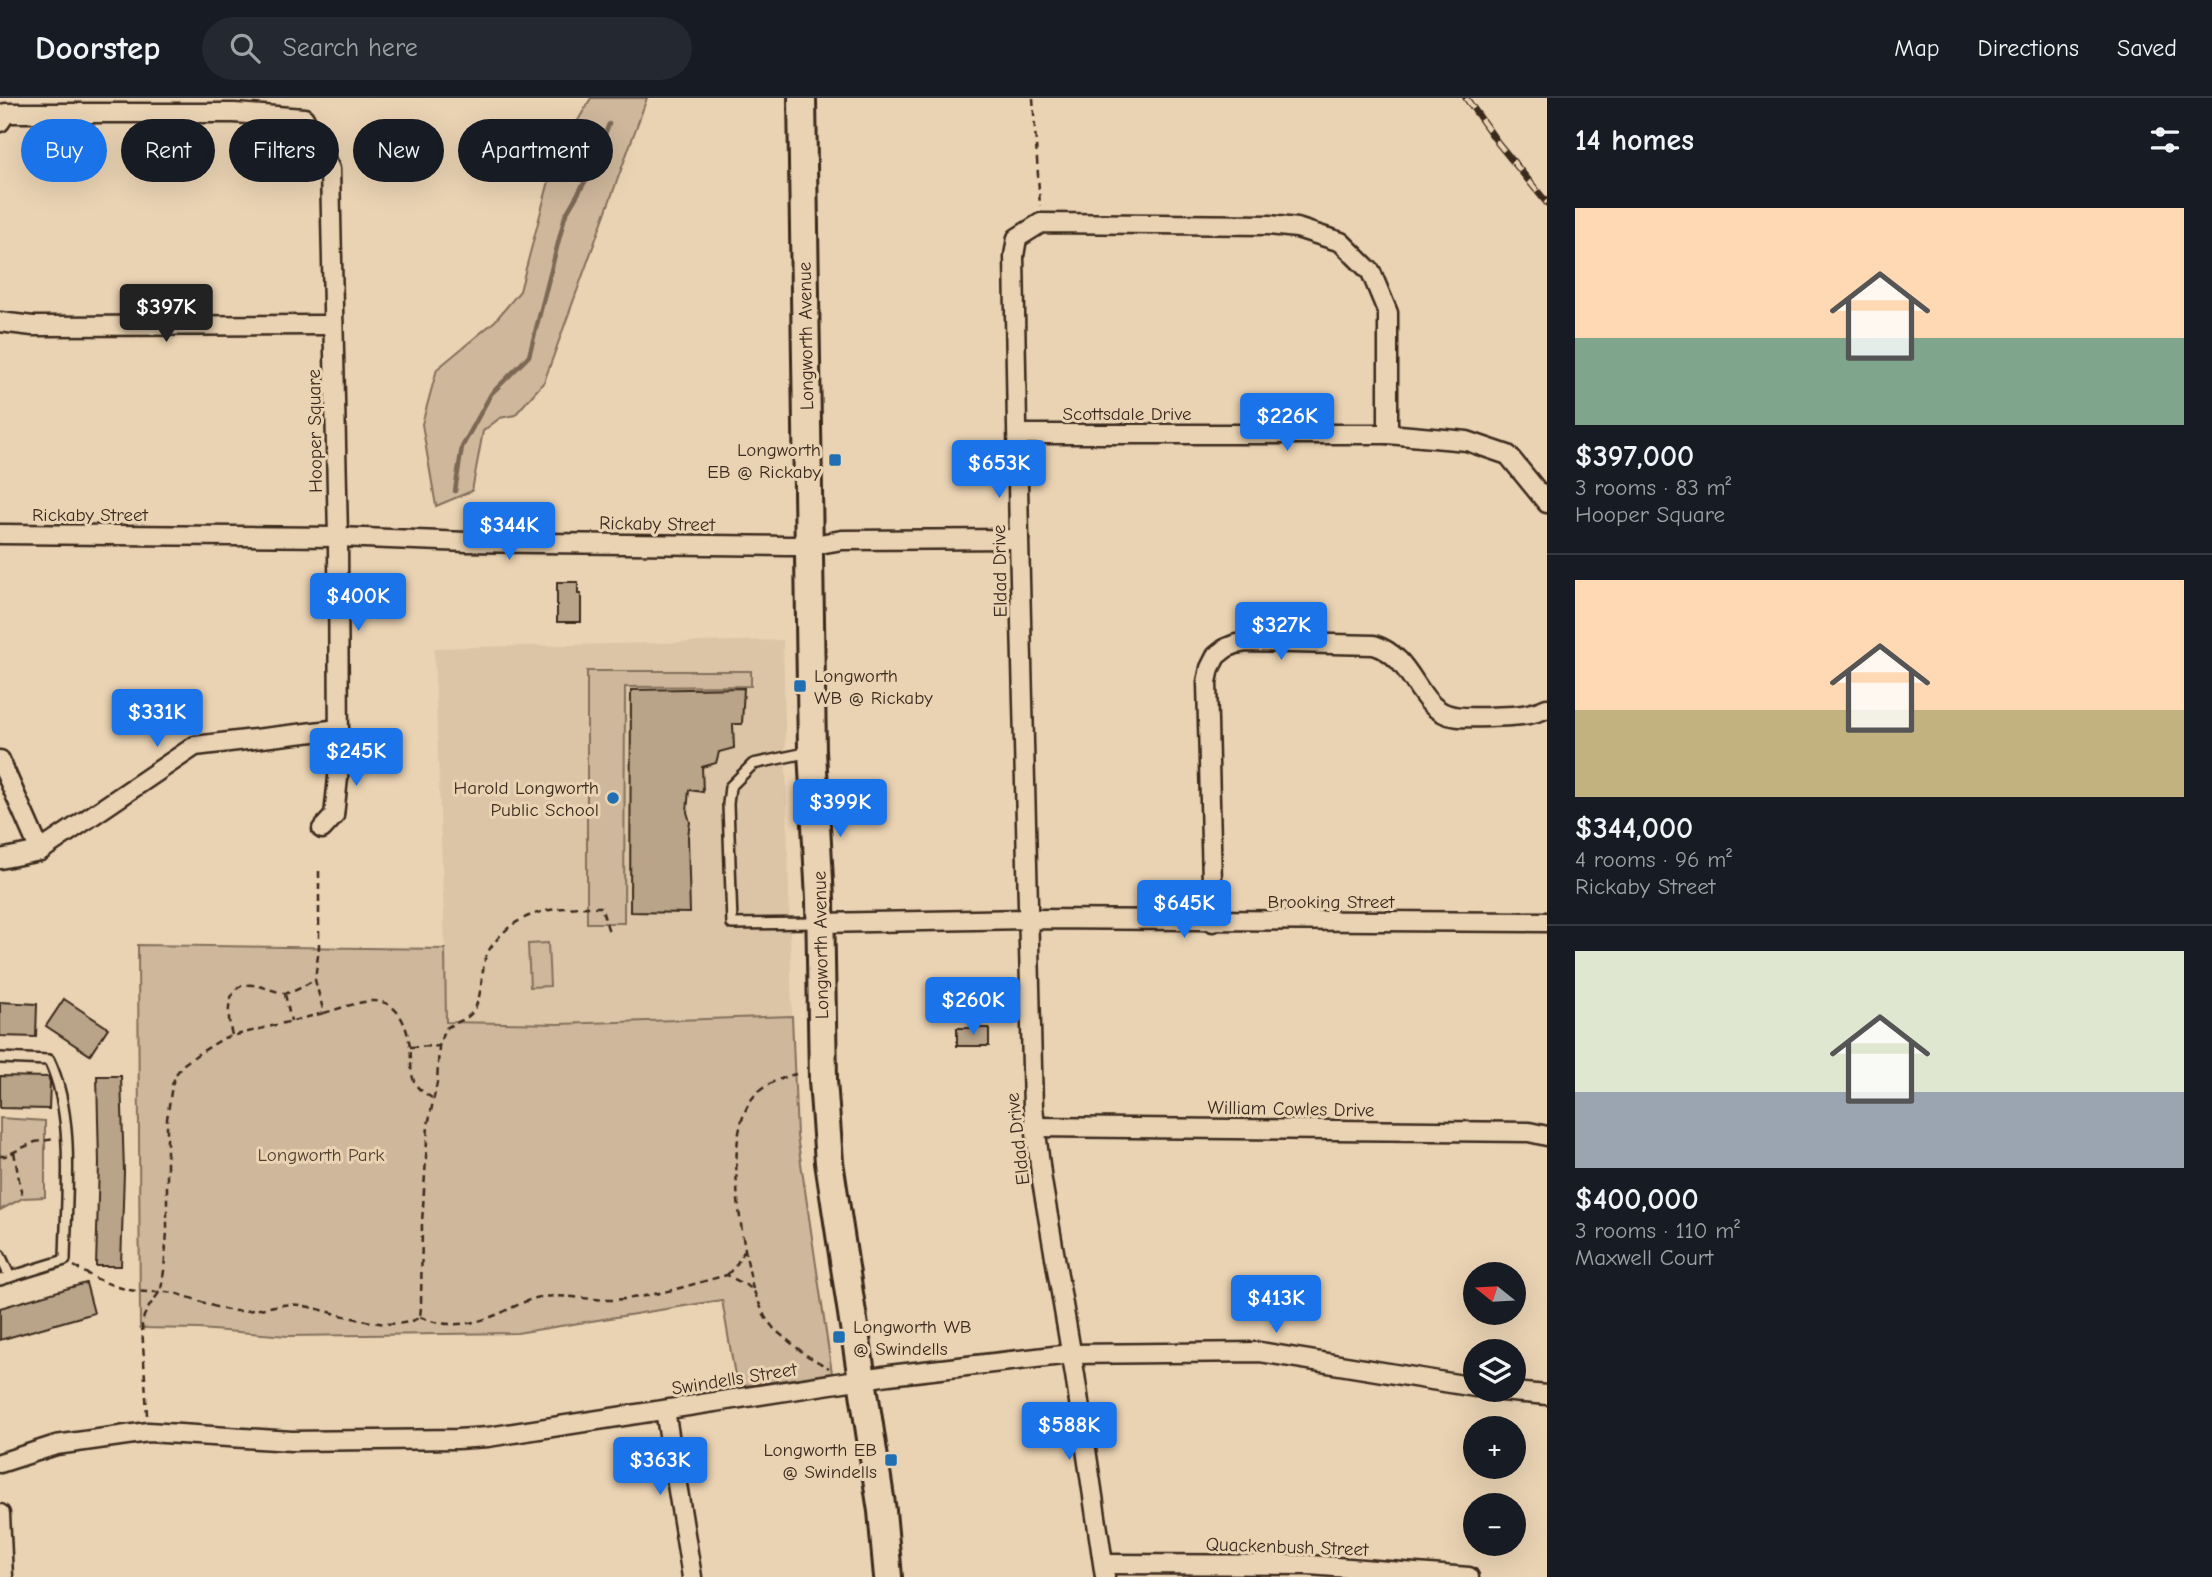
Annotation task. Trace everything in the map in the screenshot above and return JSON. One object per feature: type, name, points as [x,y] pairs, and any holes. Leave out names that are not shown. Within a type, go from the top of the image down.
[{"type":"street","name":"Longworth Avenue","points":[[802,98],[812,751],[820,923],[822,1048],[829,1162],[882,1511],[888,1577]]},
{"type":"street","name":"Hooper Square","points":[[0,122],[6,113],[234,113],[304,118],[330,169],[338,537],[339,768],[334,816],[322,829]]},
{"type":"street","name":"Eldad Drive","points":[[1041,223],[1017,238],[1014,256],[1031,1084],[1034,1127],[1072,1354],[1104,1570]]},
{"type":"street","points":[[1041,223],[1269,225],[1297,228],[1341,242],[1371,272],[1388,313],[1388,434]]},
{"type":"street","points":[[0,323],[33,326],[333,325]]},
{"type":"street","name":"Scottsdale Drive","points":[[1018,434],[1388,434],[1467,441],[1508,456],[1547,503]]},
{"type":"street","name":"Rickaby Street","points":[[0,534],[808,546],[842,540],[1018,539]]},
{"type":"street","points":[[1213,922],[1207,682],[1216,656],[1226,648],[1247,642],[1374,645],[1392,653],[1401,661],[1431,702],[1444,713],[1462,717],[1515,716],[1529,715],[1547,708]]},
{"type":"street","points":[[0,859],[40,850],[195,746],[338,729]]},
{"type":"street","points":[[0,760],[40,850]]},
{"type":"street","name":"Brooking Street","points":[[820,923],[1029,919],[1547,922]]},
{"type":"street","name":"William Cowles Drive","points":[[1034,1127],[1529,1132],[1547,1136]]},
{"type":"street","name":"Swindells Street","points":[[0,1463],[56,1445],[148,1432],[292,1441],[488,1437],[862,1379],[1072,1354],[1260,1352],[1463,1385]]},
{"type":"street","points":[[1526,1393],[1547,1395]]},
{"type":"street","points":[[665,1410],[692,1577]]},
{"type":"street","points":[[0,1514],[3,1577]]},
{"type":"street","name":"Quackenbush Street","points":[[1104,1570],[1309,1565],[1469,1577]]},
{"type":"lane","points":[[812,751],[752,764],[730,787],[728,804],[732,924],[820,923]]},
{"type":"lane","points":[[0,1058],[49,1060],[57,1077],[67,1138],[65,1260],[0,1280]]},
{"type":"lane","points":[[0,1255],[10,1277]]},
{"type":"path","points":[[1033,98],[1041,223]]},
{"type":"path","points":[[318,868],[319,947],[315,980],[324,1013]]},
{"type":"path","points":[[420,1317],[428,1125],[437,1083],[439,1046],[444,1030],[468,1017],[475,1008],[485,958],[504,932],[520,920],[536,912],[601,907],[609,932]]},
{"type":"path","points":[[232,1035],[228,1010],[236,990],[248,984],[285,995],[315,980]]},
{"type":"path","points":[[285,995],[291,1021]]},
{"type":"path","points":[[148,1432],[142,1325],[150,1304],[161,1290],[167,1232],[167,1119],[172,1085],[184,1064],[232,1035],[368,1001],[386,1003],[400,1014],[410,1047],[412,1075],[416,1085],[433,1099]]},
{"type":"path","points":[[410,1047],[439,1046]]},
{"type":"path","points":[[796,1074],[776,1080],[755,1095],[743,1120],[736,1155],[736,1187],[753,1289],[765,1317],[775,1330],[806,1355],[835,1371]]},
{"type":"path","points":[[0,1156],[35,1143],[67,1138]]},
{"type":"path","points":[[14,1152],[22,1196]]},
{"type":"path","points":[[65,1260],[99,1281],[150,1292],[161,1290],[223,1309],[239,1311],[285,1304],[302,1305],[366,1321],[404,1323],[420,1317],[448,1325],[489,1319],[539,1297],[598,1300],[637,1297],[727,1275],[746,1249]]},
{"type":"path","points":[[727,1275],[753,1289]]},
{"type":"shaded area","name":"Harold Longworth Public School","points":[[783,640],[792,1016],[559,1024],[445,1022],[445,949],[434,648]]},
{"type":"green space","points":[[591,98],[647,98],[544,382],[515,415],[500,418],[483,431],[472,491],[436,506],[422,424],[437,369],[495,321],[520,291],[549,182],[613,182],[613,119],[579,119]]},
{"type":"green space","points":[[587,671],[751,671],[751,686],[625,687],[624,923],[587,923]]},
{"type":"green space","points":[[548,943],[550,986],[530,987],[528,944]]},
{"type":"green space","name":"Longworth Park","points":[[138,945],[445,949],[446,1022],[559,1024],[792,1016],[797,1136],[832,1373],[737,1387],[722,1300],[517,1333],[288,1336],[199,1329],[140,1328]]},
{"type":"green space","points":[[0,1118],[45,1121],[45,1197],[23,1198],[0,1210]]},
{"type":"building","points":[[557,582],[578,582],[581,622],[557,622]]},
{"type":"building","points":[[744,688],[742,724],[733,724],[734,748],[719,752],[716,763],[702,767],[703,792],[689,790],[687,812],[690,822],[690,913],[630,912],[631,690]]},
{"type":"building","points":[[64,999],[108,1028],[90,1055],[46,1026]]},
{"type":"building","points":[[0,1002],[37,1004],[36,1037],[0,1036]]},
{"type":"building","points":[[957,1028],[989,1028],[989,1046],[957,1046]]},
{"type":"building","points":[[0,1076],[48,1077],[49,1109],[0,1108]]},
{"type":"building","points":[[97,1076],[121,1076],[124,1172],[121,1266],[96,1266],[99,1163]]},
{"type":"building","points":[[86,1283],[94,1313],[0,1340],[0,1308]]},
{"type":"waterway","points":[[455,491],[462,447],[491,394],[529,356],[565,216],[585,182]]},
{"type":"railway","points":[[1466,98],[1498,143],[1547,203]]},
{"type":"place","name":"Longworth EB @ Rickaby","points":[[835,460]]},
{"type":"place","name":"Longworth WB @ Rickaby","points":[[800,686]]},
{"type":"place","name":"Harold Longworth Public School","points":[[613,798]]},
{"type":"place","name":"Longworth WB @ Swindells","points":[[839,1337]]},
{"type":"place","name":"Longworth EB @ Swindells","points":[[891,1460]]}]
